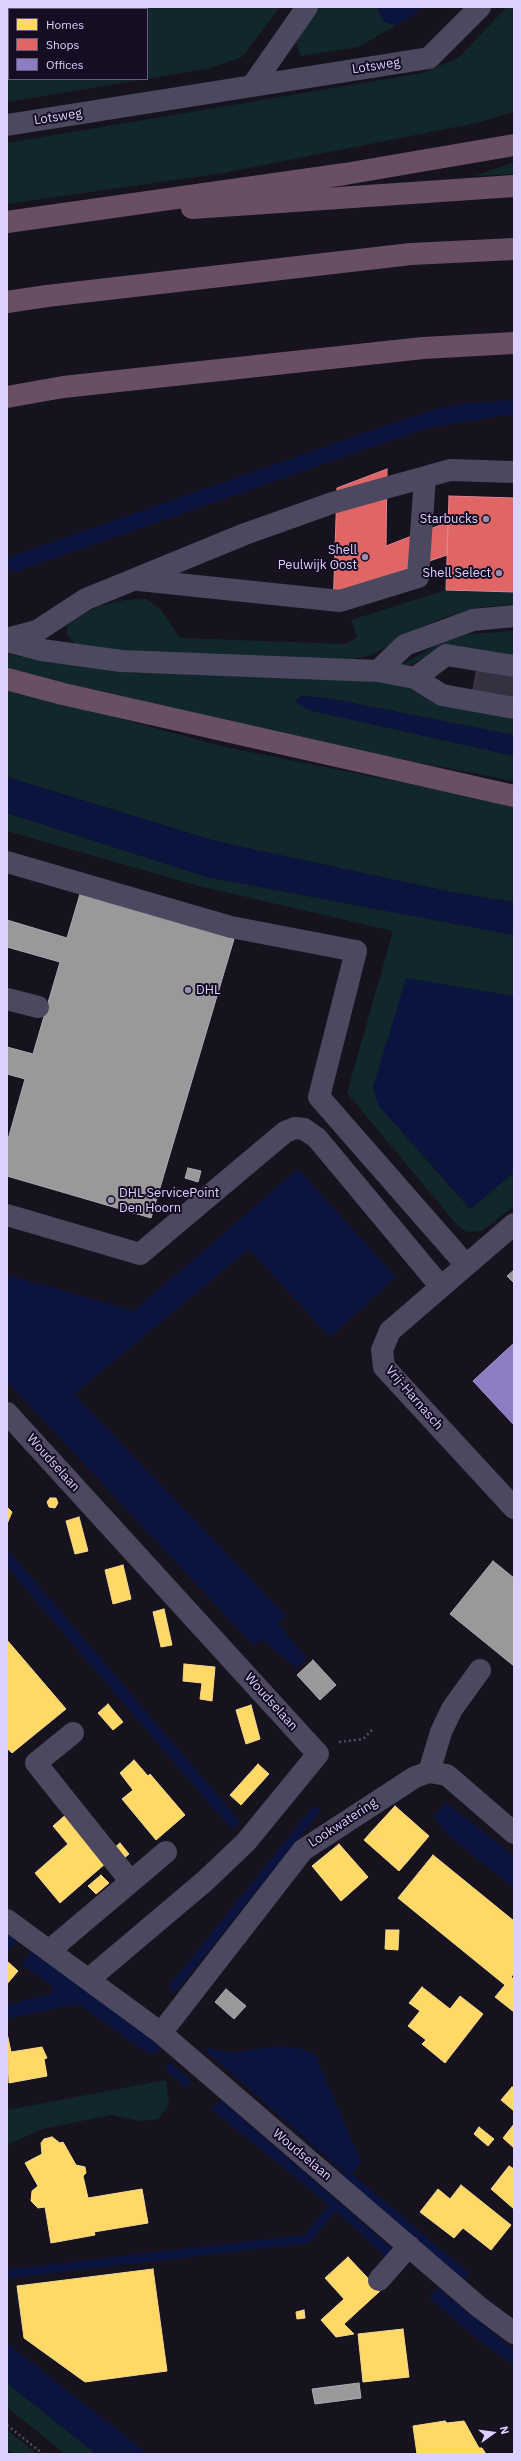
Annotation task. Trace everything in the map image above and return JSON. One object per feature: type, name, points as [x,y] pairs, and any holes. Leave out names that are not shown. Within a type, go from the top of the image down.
[{"type":"highway","points":[[14,221],[345,174],[514,145]]},
{"type":"highway","points":[[14,221],[514,186]]},
{"type":"highway","points":[[7,302],[47,296],[403,255],[514,249]]},
{"type":"highway","points":[[7,397],[62,387],[423,348],[514,343]]},
{"type":"highway","points":[[7,679],[71,696],[514,796]]},
{"type":"street","points":[[252,86],[308,7]]},
{"type":"street","name":"Lotsweg","points":[[7,125],[429,58],[480,7]]},
{"type":"street","points":[[7,640],[37,631],[86,599],[332,503],[450,470],[514,472]]},
{"type":"street","points":[[136,580],[340,601],[418,577],[425,477]]},
{"type":"street","points":[[378,671],[405,646],[473,620],[514,616]]},
{"type":"street","points":[[7,640],[42,650],[121,662],[378,671],[415,678],[442,695],[514,708]]},
{"type":"street","points":[[415,678],[446,655],[514,666]]},
{"type":"street","points":[[7,862],[230,927],[356,951],[319,1097],[466,1265]]},
{"type":"street","points":[[7,999],[38,1007]]},
{"type":"street","points":[[316,1138],[338,1119]]},
{"type":"street","points":[[7,1215],[140,1254],[286,1132],[295,1128],[304,1129],[316,1138],[441,1287]]},
{"type":"street","name":"Vrij-Harnasch","points":[[514,1224],[390,1331],[382,1350],[384,1367],[514,1508]]},
{"type":"street","name":"Woudselaan","points":[[7,1413],[318,1754]]},
{"type":"street","points":[[480,1670],[452,1709],[443,1726],[429,1772],[448,1775],[514,1833]]},
{"type":"street","points":[[73,1733],[36,1764],[131,1882]]},
{"type":"street","points":[[89,1979],[204,1881],[246,1842],[318,1754]]},
{"type":"street","name":"Lookwatering","points":[[161,2033],[303,1850],[354,1815],[415,1777],[429,1772]]},
{"type":"street","points":[[50,1950],[166,1852]]},
{"type":"street","name":"Woudselaan","points":[[7,1920],[50,1950],[161,2033],[479,2307],[514,2333]]},
{"type":"street","points":[[379,2280],[409,2246]]},
{"type":"path","points":[[318,1754],[336,1742],[363,1739],[372,1730]]},
{"type":"path","points":[[7,2425],[43,2454]]},
{"type":"green space","points":[[280,7],[242,57],[210,68],[148,79],[148,8],[34,8]]},
{"type":"green space","points":[[320,7],[377,7],[384,22],[396,25],[359,47],[301,56],[296,42]]},
{"type":"green space","points":[[507,7],[514,7],[514,112],[476,123],[224,173],[7,204],[7,143],[422,73],[458,58]]},
{"type":"green space","points":[[7,32],[8,80],[140,80],[7,102]]},
{"type":"green space","points":[[514,162],[514,174],[475,176]]},
{"type":"green space","points":[[446,590],[514,592],[514,604],[483,607],[448,616],[421,627],[372,655],[347,660],[124,652],[76,645],[67,634],[67,627],[73,620],[99,606],[125,600],[146,599],[162,611],[180,638],[346,644],[357,637],[351,620]]},
{"type":"green space","points":[[514,631],[514,659],[443,646],[411,665],[399,666],[455,635]]},
{"type":"green space","points":[[7,654],[71,665],[137,673],[202,672],[388,682],[409,685],[433,702],[514,718],[514,735],[327,698],[301,696],[304,708],[317,712],[514,756],[514,781],[282,736],[7,670]]},
{"type":"green space","points":[[7,688],[225,747],[514,805],[514,902],[451,892],[215,841],[7,777]]},
{"type":"green space","points":[[7,813],[207,877],[514,935],[514,996],[488,992],[373,1087],[379,1106],[470,1209],[514,1172],[514,1206],[482,1231],[467,1232],[457,1225],[347,1093],[393,931],[199,886],[7,831]]},
{"type":"green space","points":[[166,2080],[169,2105],[158,2119],[140,2121],[111,2115],[42,2129],[7,2145],[7,2110]]},
{"type":"green space","points":[[7,2383],[96,2454],[65,2454],[7,2407]]},
{"type":"green space","points":[[7,2430],[37,2454],[14,2454],[7,2449]]},
{"type":"shaded area","points":[[377,7],[422,7],[412,16],[396,25],[384,22]]},
{"type":"shaded area","points":[[514,400],[514,414],[427,428],[15,572],[7,568],[9,557],[370,431],[440,408],[471,403]]},
{"type":"shaded area","points":[[301,696],[327,698],[514,735],[514,756],[317,712],[304,708],[295,701]]},
{"type":"shaded area","points":[[7,777],[215,841],[451,892],[514,902],[514,935],[207,877],[7,813]]},
{"type":"shaded area","points":[[406,978],[514,996],[514,1172],[471,1209],[379,1106],[373,1087]]},
{"type":"shaded area","points":[[298,1169],[396,1277],[330,1337],[249,1249],[74,1394],[286,1616],[278,1623],[307,1659],[297,1668],[261,1639],[254,1646],[7,1381],[7,1275],[134,1311]]},
{"type":"shaded area","points":[[7,1549],[232,1812],[240,1823],[234,1829],[221,1817],[7,1567]]},
{"type":"shaded area","points":[[447,1803],[514,1856],[514,1888],[449,1836],[433,1816]]},
{"type":"shaded area","points":[[7,1931],[18,1939],[7,1953]]},
{"type":"shaded area","points":[[32,1951],[98,1997],[160,2047],[158,2050],[151,2055],[78,2004],[7,2019],[7,2005],[51,1994],[52,1986],[21,1964]]},
{"type":"shaded area","points":[[276,2046],[300,2048],[315,2054],[361,2162],[349,2177],[205,2050],[208,2048],[232,2053]]},
{"type":"shaded area","points":[[221,2100],[395,2251],[388,2259],[333,2208],[211,2109]]},
{"type":"shaded area","points":[[438,2288],[514,2350],[514,2365],[485,2345],[429,2298]]},
{"type":"shaded area","points":[[7,2343],[148,2454],[96,2454],[7,2383]]},
{"type":"building: Homes","points":[[50,1498],[56,1498],[58,1503],[55,1508],[49,1507],[47,1502]]},
{"type":"building: Homes","points":[[7,1507],[12,1512],[7,1524]]},
{"type":"building: Homes","points":[[79,1517],[88,1551],[75,1554],[66,1521]]},
{"type":"building: Homes","points":[[123,1565],[131,1599],[113,1604],[105,1570]]},
{"type":"building: Homes","points":[[164,1609],[172,1645],[161,1647],[153,1612]]},
{"type":"building: Homes","points":[[7,1640],[66,1709],[12,1753],[7,1748]]},
{"type":"building: Homes","points":[[184,1664],[215,1667],[212,1701],[200,1699],[202,1683],[183,1681]]},
{"type":"building: Homes","points":[[108,1704],[123,1722],[113,1730],[98,1713]]},
{"type":"building: Homes","points":[[251,1705],[260,1739],[246,1744],[236,1710]]},
{"type":"building: Homes","points":[[134,1760],[148,1776],[150,1774],[185,1815],[156,1840],[122,1799],[133,1790],[120,1773]]},
{"type":"building: Homes","points":[[258,1764],[269,1774],[241,1805],[230,1795]]},
{"type":"building: Homes","points":[[395,1806],[429,1836],[407,1862],[372,1831]]},
{"type":"building: Homes","points":[[69,1812],[106,1863],[60,1903],[35,1873],[68,1844],[53,1826]]},
{"type":"building: Homes","points":[[372,1831],[407,1862],[399,1871],[364,1840]]},
{"type":"building: Homes","points":[[120,1843],[129,1854],[117,1864],[108,1853]]},
{"type":"building: Homes","points":[[339,1844],[368,1877],[341,1901],[312,1866]]},
{"type":"building: Homes","points":[[433,1855],[514,1921],[514,1973],[511,1977],[514,1979],[514,2012],[495,1997],[505,1985],[398,1898]]},
{"type":"building: Homes","points":[[101,1875],[109,1883],[96,1894],[88,1886]]},
{"type":"building: Homes","points":[[386,1930],[399,1930],[398,1950],[385,1949]]},
{"type":"building: Homes","points":[[7,1961],[18,1971],[7,1984]]},
{"type":"building: Homes","points":[[422,1987],[450,2009],[460,1996],[483,2014],[445,2063],[422,2044],[426,2040],[408,2026],[420,2011],[409,2003]]},
{"type":"building: Homes","points":[[7,2033],[11,2052],[42,2047],[47,2058],[44,2059],[47,2076],[9,2083]]},
{"type":"building: Homes","points":[[512,2087],[514,2088],[514,2111],[501,2100]]},
{"type":"building: Homes","points":[[514,2124],[514,2148],[503,2138]]},
{"type":"building: Homes","points":[[479,2127],[494,2139],[488,2146],[474,2134]]},
{"type":"building: Homes","points":[[52,2137],[60,2143],[63,2142],[76,2165],[85,2167],[86,2173],[83,2176],[88,2198],[142,2189],[148,2223],[94,2232],[95,2235],[51,2243],[45,2207],[38,2208],[31,2201],[32,2191],[38,2186],[25,2163],[42,2154],[41,2143],[44,2139]]},
{"type":"building: Homes","points":[[509,2166],[514,2169],[514,2209],[491,2189]]},
{"type":"building: Homes","points":[[461,2185],[511,2225],[491,2250],[463,2228],[454,2238],[420,2212],[438,2189],[450,2199]]},
{"type":"building: Homes","points":[[348,2257],[380,2291],[344,2324],[354,2334],[336,2337],[321,2320],[344,2299],[325,2278]]},
{"type":"building: Homes","points":[[153,2269],[167,2371],[85,2382],[24,2338],[17,2286]]},
{"type":"building: Homes","points":[[304,2310],[305,2318],[297,2319],[296,2312]]},
{"type":"building: Homes","points":[[403,2329],[409,2377],[363,2382],[358,2334]]},
{"type":"building: Homes","points":[[445,2421],[447,2423],[464,2421],[479,2448],[482,2448],[486,2454],[417,2454],[413,2426]]},
{"type":"building: Shops","points":[[387,469],[386,546],[448,522],[447,555],[386,576],[333,611],[337,488]]},
{"type":"building: Shops","points":[[449,496],[514,498],[514,592],[446,590]]},
{"type":"building: Offices","points":[[514,1343],[514,1425],[473,1381]]},
{"type":"building: Industry","points":[[80,894],[234,939],[151,1218],[7,1176],[7,1143],[25,1079],[7,1074],[7,1047],[33,1054],[60,962],[7,947],[7,920],[67,938]]},
{"type":"building: Industry","points":[[188,1168],[201,1171],[198,1182],[185,1178]]},
{"type":"building: Industry","points":[[514,1270],[514,1283],[507,1276]]},
{"type":"building: Industry","points":[[493,1561],[514,1578],[514,1666],[450,1614]]},
{"type":"building: Industry","points":[[313,1660],[336,1685],[320,1700],[297,1675]]},
{"type":"building: Industry","points":[[226,1989],[246,2006],[234,2019],[215,2002]]},
{"type":"building: Industry","points":[[359,2383],[361,2398],[315,2404],[312,2389]]},
{"type":"building: Other","points":[[478,664],[514,671],[514,714],[470,705]]},
{"type":"waterway","points":[[174,1987],[315,1811]]},
{"type":"waterway","points":[[170,2068],[186,2082]]},
{"type":"waterway","points":[[349,2177],[464,2275]]},
{"type":"waterway","points":[[7,2274],[307,2239],[335,2205]]},
{"type":"place","name":"Starbucks","points":[[486,519]]},
{"type":"place","name":"Shell Peulwijk Oost","points":[[365,557]]},
{"type":"place","name":"Shell Select","points":[[499,573]]},
{"type":"place","name":"DHL","points":[[188,990]]},
{"type":"place","name":"DHL ServicePoint Den Hoorn","points":[[111,1200]]}]
